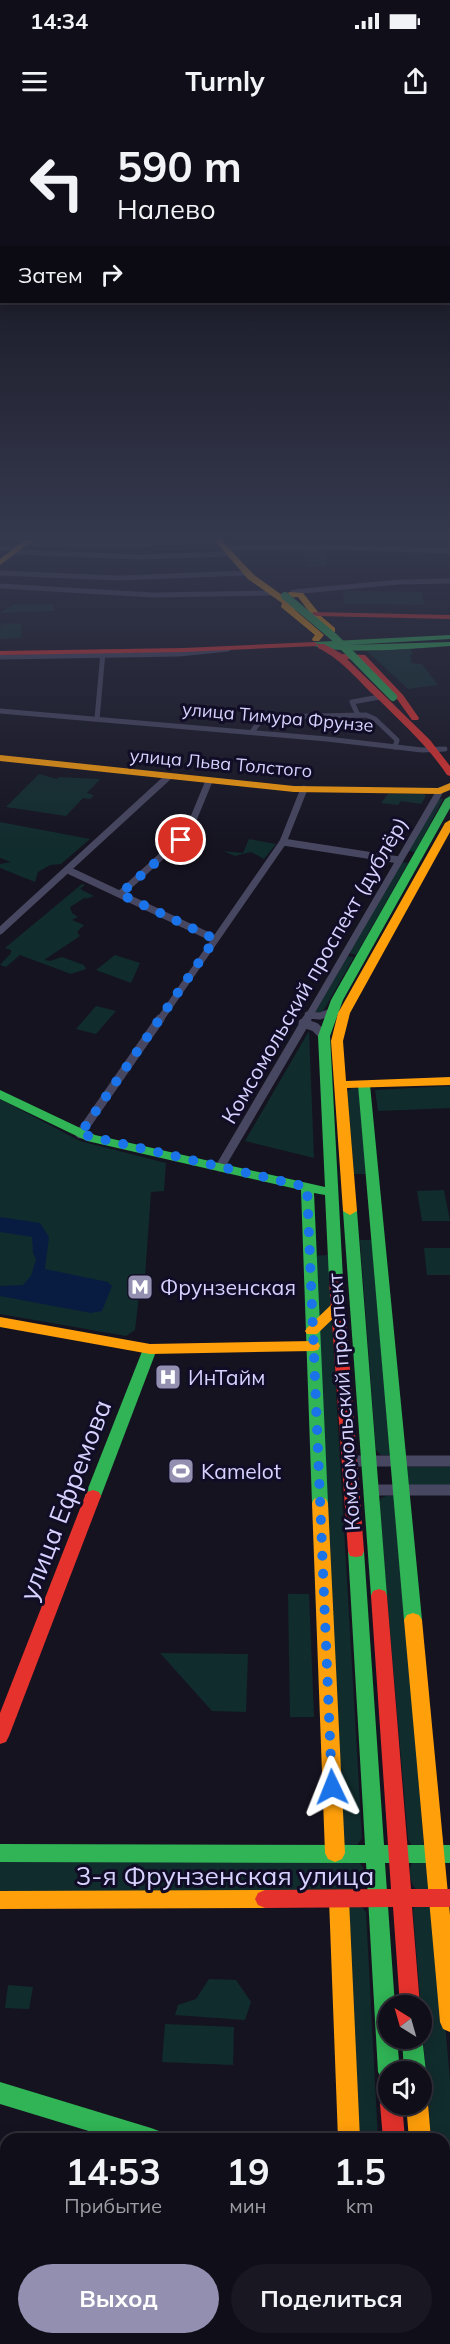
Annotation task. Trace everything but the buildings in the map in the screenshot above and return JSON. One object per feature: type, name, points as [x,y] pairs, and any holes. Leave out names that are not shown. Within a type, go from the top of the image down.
[{"type":"main road","points":[[0,648],[103,652],[234,644]]},
{"type":"main road","points":[[0,655],[231,648],[287,644]]},
{"type":"main road","points":[[326,644],[411,719],[446,759]]},
{"type":"main road","points":[[338,644],[364,652],[400,697],[411,719]]},
{"type":"main road","points":[[339,644],[387,697]]},
{"type":"main road","points":[[343,658],[349,654],[364,652],[450,644]]},
{"type":"main road","name":"улица Льва Толстого","points":[[0,758],[168,777],[304,789],[447,792]]},
{"type":"main road","name":"Комсомольский проспект","points":[[388,2061],[350,1461],[337,1307],[324,1036],[331,1012],[447,792]]},
{"type":"main road","name":"Комсомольский проспект","points":[[409,1995],[337,1041],[344,1013],[450,823]]},
{"type":"main road","points":[[340,1085],[450,1081]]},
{"type":"main road","points":[[364,1085],[434,1854],[444,1898],[450,2022]]},
{"type":"main road","points":[[0,1094],[80,1134],[333,1193]]},
{"type":"main road","name":"Комсомольский проспект","points":[[307,1187],[335,1853]]},
{"type":"main road","points":[[312,1331],[337,1307]]},
{"type":"main road","points":[[0,1322],[150,1349],[313,1346]]},
{"type":"main road","name":"улица Ефремова","points":[[0,1736],[150,1349]]},
{"type":"main road","name":"3-я Фрунзенская улица","points":[[0,1853],[450,1854]]},
{"type":"main road","name":"3-я Фрунзенская улица","points":[[0,1900],[444,1898]]},
{"type":"main road","points":[[339,1899],[349,2133]]},
{"type":"main road","points":[[0,2093],[131,2133]]},
{"type":"main road","points":[[393,2115],[394,2133]]},
{"type":"main road","points":[[418,2115],[419,2133]]},
{"type":"street","points":[[97,719],[103,652]]},
{"type":"street","points":[[358,715],[352,702],[387,697]]},
{"type":"street","name":"улица Тимура Фрунзе","points":[[0,711],[252,732],[395,747],[446,759]]},
{"type":"street","points":[[252,732],[263,717],[358,715],[375,719],[397,740],[395,747]]},
{"type":"street","points":[[0,931],[168,777]]},
{"type":"street","points":[[120,894],[188,832],[209,781]]},
{"type":"street","points":[[80,1134],[284,842],[304,789]]},
{"type":"street","name":"Комсомольский проспект (дублёр)","points":[[220,1167],[399,860],[447,792]]},
{"type":"street","points":[[284,842],[399,860]]},
{"type":"street","points":[[68,870],[215,939]]},
{"type":"street","points":[[306,1019],[331,1012]]},
{"type":"street","points":[[306,1019],[324,1036]]},
{"type":"street","points":[[350,1461],[450,1461]]},
{"type":"street","points":[[370,1490],[450,1490]]},
{"type":"green space","points":[[410,648],[413,654],[410,655],[412,663],[422,664],[438,685],[408,689],[368,652]]},
{"type":"green space","points":[[39,774],[57,779],[59,777],[100,779],[87,793],[94,795],[90,799],[83,798],[66,816],[6,807]]},
{"type":"green space","points":[[388,794],[424,794],[426,796],[421,804],[401,801],[398,805],[381,803]]},
{"type":"green space","points":[[439,799],[443,799],[415,852],[408,851]]},
{"type":"green space","points":[[0,822],[90,839],[61,864],[50,865],[38,872],[35,882],[0,868],[0,864],[11,862],[0,858]]},
{"type":"green space","points":[[249,839],[276,844],[264,859],[251,852],[235,856],[223,851],[243,853]]},
{"type":"green space","points":[[402,862],[408,863],[356,955],[349,953]]},
{"type":"green space","points":[[82,884],[85,885],[80,889],[94,896],[85,899],[86,897],[70,907],[72,913],[78,917],[72,920],[84,925],[77,932],[80,936],[44,960],[50,961],[62,957],[84,965],[86,969],[71,974],[20,955],[6,967],[0,965],[11,953],[11,950],[5,948]]},
{"type":"green space","points":[[115,955],[140,963],[131,983],[96,970]]},
{"type":"green space","points":[[348,956],[354,957],[322,1013],[315,1012]]},
{"type":"green space","points":[[96,1006],[116,1011],[96,1034],[76,1029]]},
{"type":"green space","points":[[309,1031],[314,1158],[245,1141]]},
{"type":"green space","points":[[450,1086],[450,1108],[378,1111],[375,1090]]},
{"type":"green space","points":[[353,1088],[361,1089],[369,1174],[354,1174],[347,1091]]},
{"type":"green space","points":[[0,1099],[80,1141],[166,1163],[164,1191],[151,1192],[145,1277],[141,1278],[135,1330],[126,1336],[0,1314]]},
{"type":"green space","points":[[444,1190],[450,1221],[422,1221],[417,1191]]},
{"type":"green space","points":[[360,1240],[375,1240],[390,1455],[381,1455],[376,1450]]},
{"type":"green space","points":[[424,1248],[450,1248],[450,1275],[427,1275]]},
{"type":"green space","points":[[328,1255],[362,1838],[356,1847],[345,1847],[341,1841],[312,1256]]},
{"type":"green space","points":[[406,1467],[450,1467],[450,1486],[409,1486],[404,1479]]},
{"type":"green space","points":[[395,1496],[424,1846],[412,1846],[408,1839],[379,1505],[381,1498]]},
{"type":"green space","points":[[288,1594],[309,1594],[314,1717],[290,1717]]},
{"type":"green space","points":[[160,1653],[248,1654],[246,1712],[212,1711]]},
{"type":"green space","points":[[0,1858],[358,1862],[363,1867],[364,1883],[358,1891],[0,1891]]},
{"type":"green space","points":[[421,1859],[427,1864],[430,1883],[428,1890],[419,1892],[412,1882],[410,1869],[413,1861]]},
{"type":"green space","points":[[426,1902],[435,1910],[450,2080],[450,2133],[431,2133],[432,2061],[425,2061],[424,2049],[432,2049],[432,1995],[420,1995],[413,1910],[415,1905]]},
{"type":"green space","points":[[349,1905],[360,1905],[366,1912],[378,2133],[357,2133]]},
{"type":"green space","points":[[209,1979],[236,1980],[251,2002],[245,2020],[175,2015],[178,2005],[196,1999]]},
{"type":"green space","points":[[8,1985],[33,1987],[29,2009],[5,2008]]},
{"type":"green space","points":[[165,2024],[234,2027],[233,2065],[162,2062]]},
{"type":"water","points":[[0,1217],[40,1223],[49,1237],[45,1269],[108,1282],[112,1286],[102,1311],[91,1313],[0,1296],[0,1286],[23,1285],[31,1276],[36,1259],[33,1253],[32,1237],[0,1232]]},
{"type":"traffic: fast","points":[[314,644],[318,644]]},
{"type":"traffic: fast","points":[[341,644],[393,697]]},
{"type":"traffic: fast","points":[[321,646],[368,648],[450,644]]},
{"type":"traffic: fast","points":[[336,1279],[324,1036],[337,1000],[450,799]]},
{"type":"traffic: fast","points":[[364,1085],[413,1620]]},
{"type":"traffic: fast","points":[[0,1094],[91,1138],[333,1193]]},
{"type":"traffic: fast","points":[[307,1187],[320,1503]]},
{"type":"traffic: fast","points":[[350,1211],[379,1596]]},
{"type":"traffic: fast","points":[[93,1496],[150,1349]]},
{"type":"traffic: fast","points":[[356,1551],[388,2061]]},
{"type":"traffic: fast","points":[[0,1853],[450,1854]]},
{"type":"traffic: fast","points":[[413,2049],[414,2061]]},
{"type":"traffic: fast","points":[[0,2093],[131,2133]]},
{"type":"traffic: slow","points":[[0,758],[294,789],[440,791],[450,786]]},
{"type":"traffic: slow","points":[[350,1211],[337,1041],[344,1013],[450,823]]},
{"type":"traffic: slow","points":[[340,1085],[450,1081]]},
{"type":"traffic: slow","points":[[312,1331],[337,1307]]},
{"type":"traffic: slow","points":[[0,1322],[150,1349],[313,1346]]},
{"type":"traffic: slow","points":[[320,1503],[335,1853]]},
{"type":"traffic: slow","points":[[413,1620],[450,2022]]},
{"type":"traffic: slow","points":[[0,1900],[265,1899]]},
{"type":"traffic: slow","points":[[339,1899],[349,2133]]},
{"type":"traffic: slow","points":[[418,2115],[419,2133]]},
{"type":"traffic: jam","points":[[0,653],[184,650],[314,644]]},
{"type":"traffic: jam","points":[[321,646],[339,656],[353,668],[427,742],[450,773]]},
{"type":"traffic: jam","points":[[344,656],[362,657],[400,697],[415,718]]},
{"type":"traffic: jam","points":[[336,1279],[356,1551]]},
{"type":"traffic: jam","points":[[0,1736],[93,1496]]},
{"type":"traffic: jam","points":[[379,1596],[409,1995]]},
{"type":"traffic: jam","points":[[265,1899],[450,1898]]},
{"type":"traffic: jam","points":[[392,2115],[393,2133]]},
{"type":"place","name":"Фрунзенская","points":[[140,1287]]},
{"type":"place","name":"ИнТайм","points":[[168,1377]]},
{"type":"place","name":"Kamelot","points":[[181,1471]]},
{"type":"route","points":[[181,840],[120,894],[215,939],[80,1134],[307,1187],[332,1787]]}]
